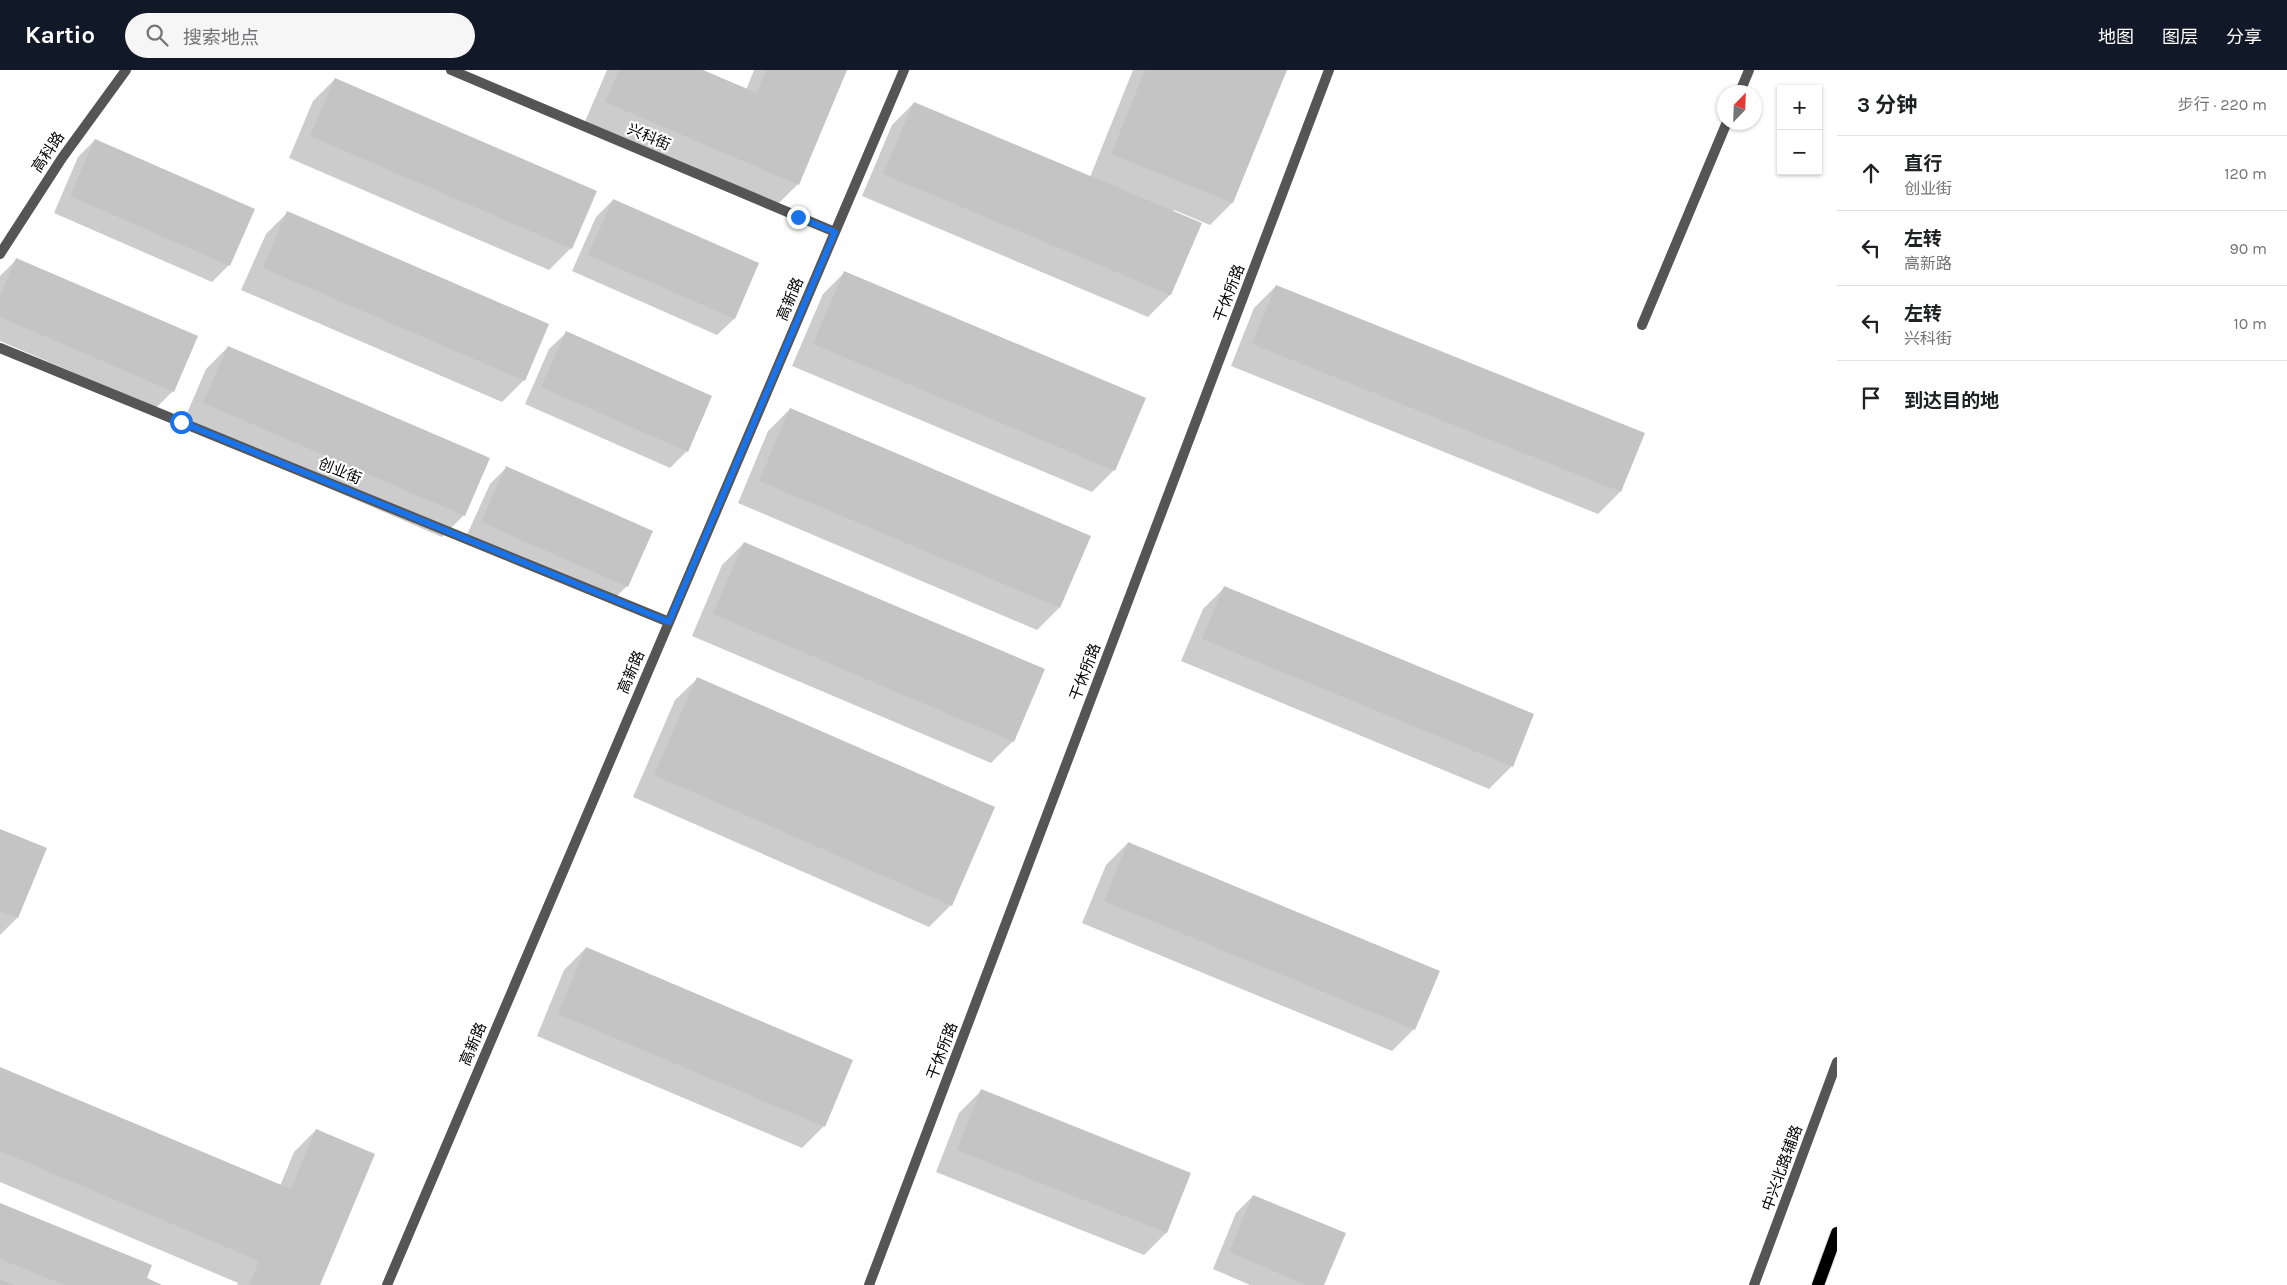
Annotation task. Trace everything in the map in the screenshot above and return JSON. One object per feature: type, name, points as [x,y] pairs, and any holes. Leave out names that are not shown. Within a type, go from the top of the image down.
[{"type":"main road","points":[[1818,1285],[1837,1233]]},
{"type":"street","name":"高科路","points":[[0,254],[62,158],[126,70]]},
{"type":"street","name":"兴科街","points":[[451,70],[835,232]]},
{"type":"street","name":"高新路","points":[[386,1285],[904,70]]},
{"type":"street","name":"干休所路","points":[[870,1285],[1329,70]]},
{"type":"street","points":[[1743,85],[1749,70]]},
{"type":"street","points":[[1642,324],[1724,130]]},
{"type":"street","name":"创业街","points":[[0,348],[669,622]]},
{"type":"street","name":"中兴北路辅路","points":[[1754,1285],[1837,1062]]},
{"type":"building","points":[[619,70],[703,70],[757,93],[766,70],[847,70],[799,185],[605,102]]},
{"type":"building","points":[[1145,70],[1287,70],[1233,203],[1111,154]]},
{"type":"building","points":[[335,78],[597,191],[572,249],[310,136]]},
{"type":"building","points":[[914,102],[1202,223],[1171,295],[883,174]]},
{"type":"building","points":[[95,139],[255,209],[230,266],[70,196]]},
{"type":"building","points":[[613,199],[759,263],[735,319],[588,255]]},
{"type":"building","points":[[287,211],[549,324],[525,381],[263,268]]},
{"type":"building","points":[[16,258],[198,336],[174,392],[0,317],[0,296]]},
{"type":"building","points":[[844,271],[1146,398],[1115,471],[813,344]]},
{"type":"building","points":[[1276,285],[1645,433],[1621,492],[1252,344]]},
{"type":"building","points":[[566,331],[712,396],[688,452],[541,387]]},
{"type":"building","points":[[228,346],[490,458],[465,516],[203,403]]},
{"type":"building","points":[[790,408],[1091,536],[1060,608],[759,481]]},
{"type":"building","points":[[506,466],[653,531],[628,587],[481,522]]},
{"type":"building","points":[[744,542],[1045,669],[1014,742],[713,614]]},
{"type":"building","points":[[1224,586],[1534,714],[1513,767],[1202,639]]},
{"type":"building","points":[[697,677],[995,807],[952,906],[654,775]]},
{"type":"building","points":[[0,829],[47,848],[18,918],[0,911]]},
{"type":"building","points":[[1128,842],[1440,971],[1415,1030],[1104,901]]},
{"type":"building","points":[[586,947],[853,1060],[825,1127],[558,1014]]},
{"type":"building","points":[[0,1067],[291,1189],[316,1129],[375,1154],[320,1285],[249,1285],[259,1261],[0,1151]]},
{"type":"building","points":[[981,1089],[1191,1173],[1167,1233],[957,1150]]},
{"type":"building","points":[[1253,1195],[1346,1233],[1324,1285],[1306,1285],[1229,1252]]},
{"type":"building","points":[[0,1203],[152,1265],[147,1278],[162,1285],[64,1285],[0,1259]]},
{"type":"building","points":[[0,1279],[15,1285],[0,1285]]},
{"type":"route","points":[[181,422],[669,622],[835,232],[798,217]]}]
